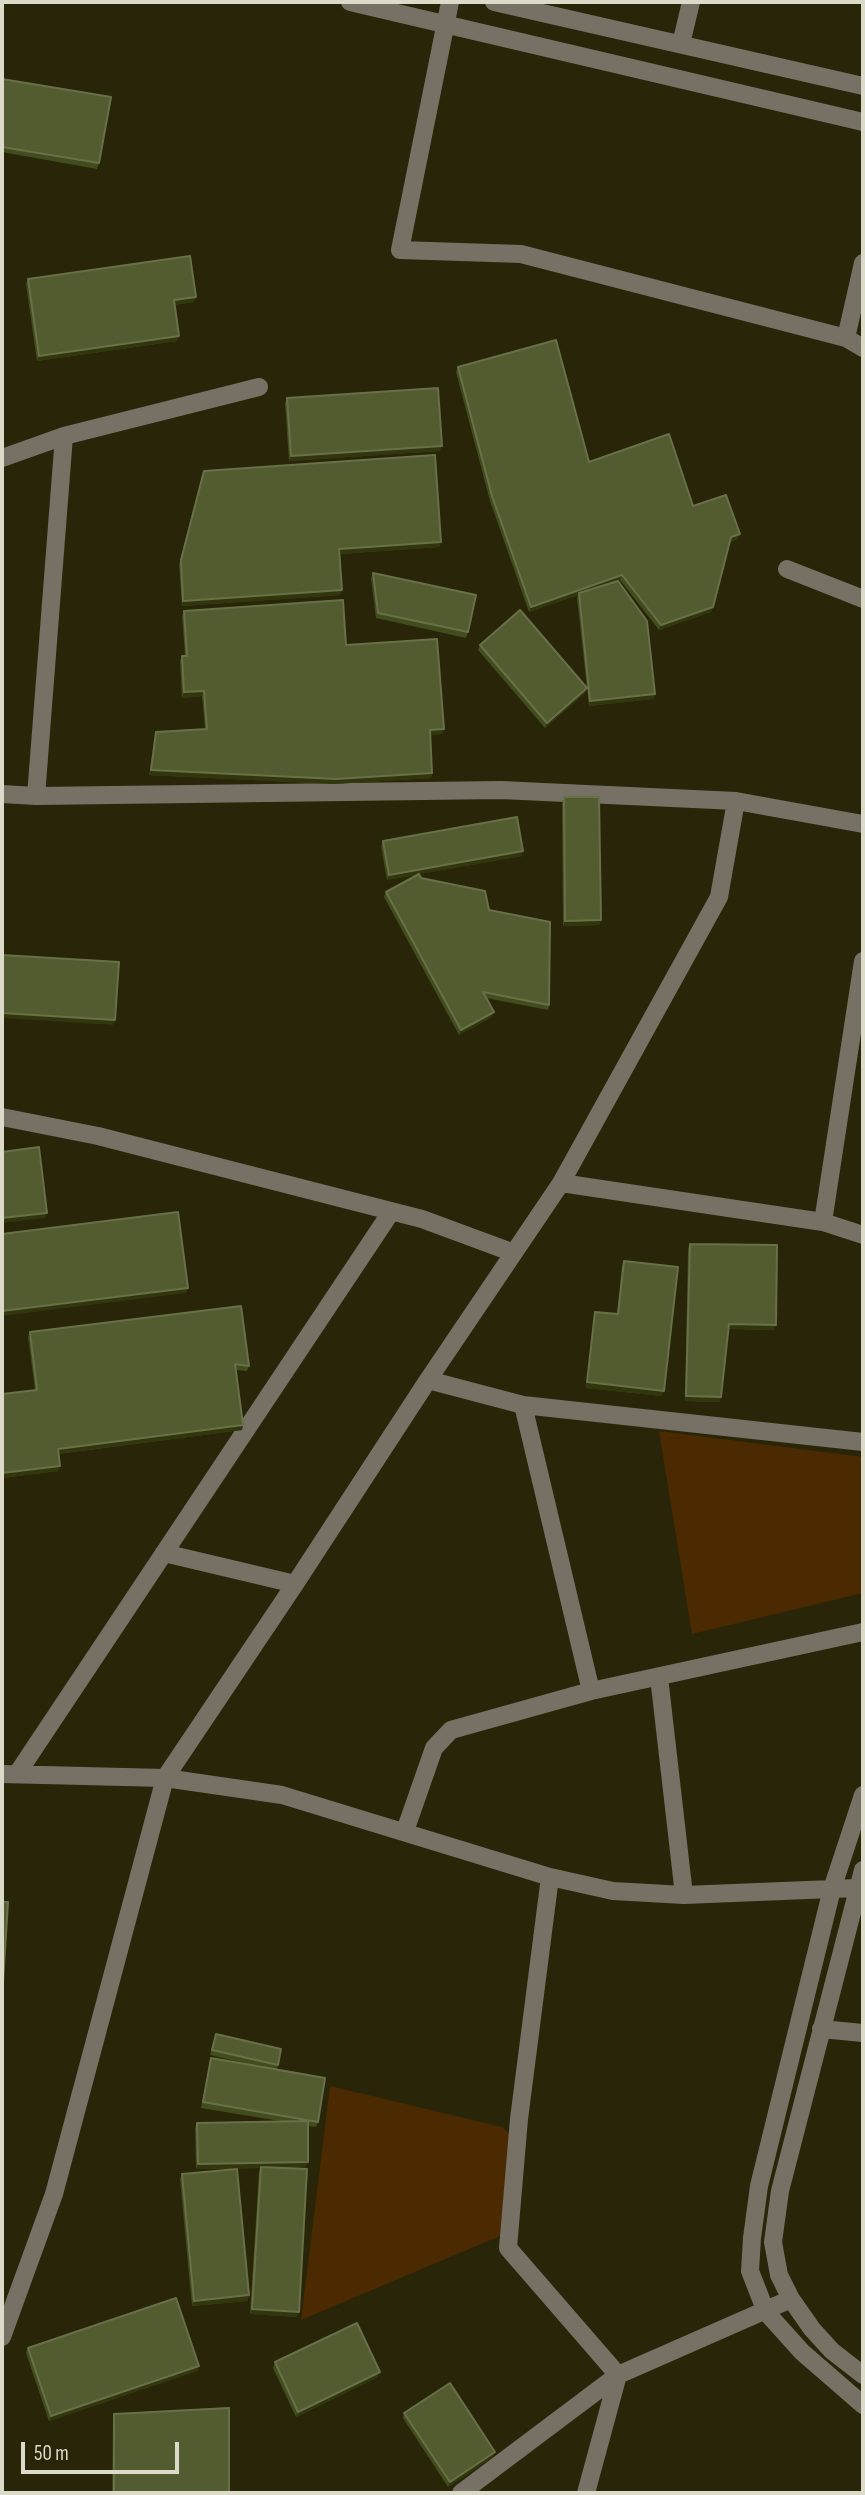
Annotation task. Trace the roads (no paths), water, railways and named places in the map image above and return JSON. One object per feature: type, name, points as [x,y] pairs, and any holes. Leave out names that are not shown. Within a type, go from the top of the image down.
[{"type":"street","points":[[350,2],[863,122]]},
{"type":"street","points":[[450,2],[400,250],[521,254],[846,338],[863,348]]},
{"type":"street","points":[[494,2],[863,86]]},
{"type":"street","points":[[681,44],[691,2]]},
{"type":"street","points":[[846,338],[863,263]]},
{"type":"street","points":[[2,458],[64,436],[259,387]]},
{"type":"street","points":[[36,796],[64,436]]},
{"type":"street","points":[[786,569],[863,599]]},
{"type":"street","points":[[3,799],[36,796],[501,790],[736,801],[863,824]]},
{"type":"street","points":[[2,2337],[54,2194],[165,1778],[561,1183],[719,897],[736,801]]},
{"type":"street","points":[[823,1222],[863,961]]},
{"type":"street","points":[[2,1117],[98,1136],[422,1219],[514,1253]]},
{"type":"street","points":[[561,1183],[823,1222],[863,1236]]},
{"type":"street","points":[[9,1774],[164,1553],[391,1212]]},
{"type":"street","points":[[428,1380],[523,1405],[863,1442]]},
{"type":"street","points":[[523,1405],[591,1690]]},
{"type":"street","points":[[164,1553],[295,1584]]},
{"type":"street","points":[[405,1832],[434,1748],[451,1730],[591,1690],[863,1632]]},
{"type":"street","points":[[659,1677],[684,1895]]},
{"type":"street","points":[[9,1774],[165,1778],[282,1795],[550,1877],[613,1891],[684,1895],[857,1888]]},
{"type":"street","points":[[863,1796],[832,1889],[759,2186],[750,2271],[766,2312],[802,2352],[863,2405]]},
{"type":"street","points":[[863,1870],[780,2191],[773,2242],[779,2275],[811,2329],[832,2351],[863,2375]]},
{"type":"street","points":[[550,1877],[519,2119],[508,2248],[618,2375]]},
{"type":"street","points":[[821,2029],[863,2034]]},
{"type":"street","points":[[461,2493],[618,2375],[791,2299]]},
{"type":"street","points":[[586,2493],[618,2375]]}]
